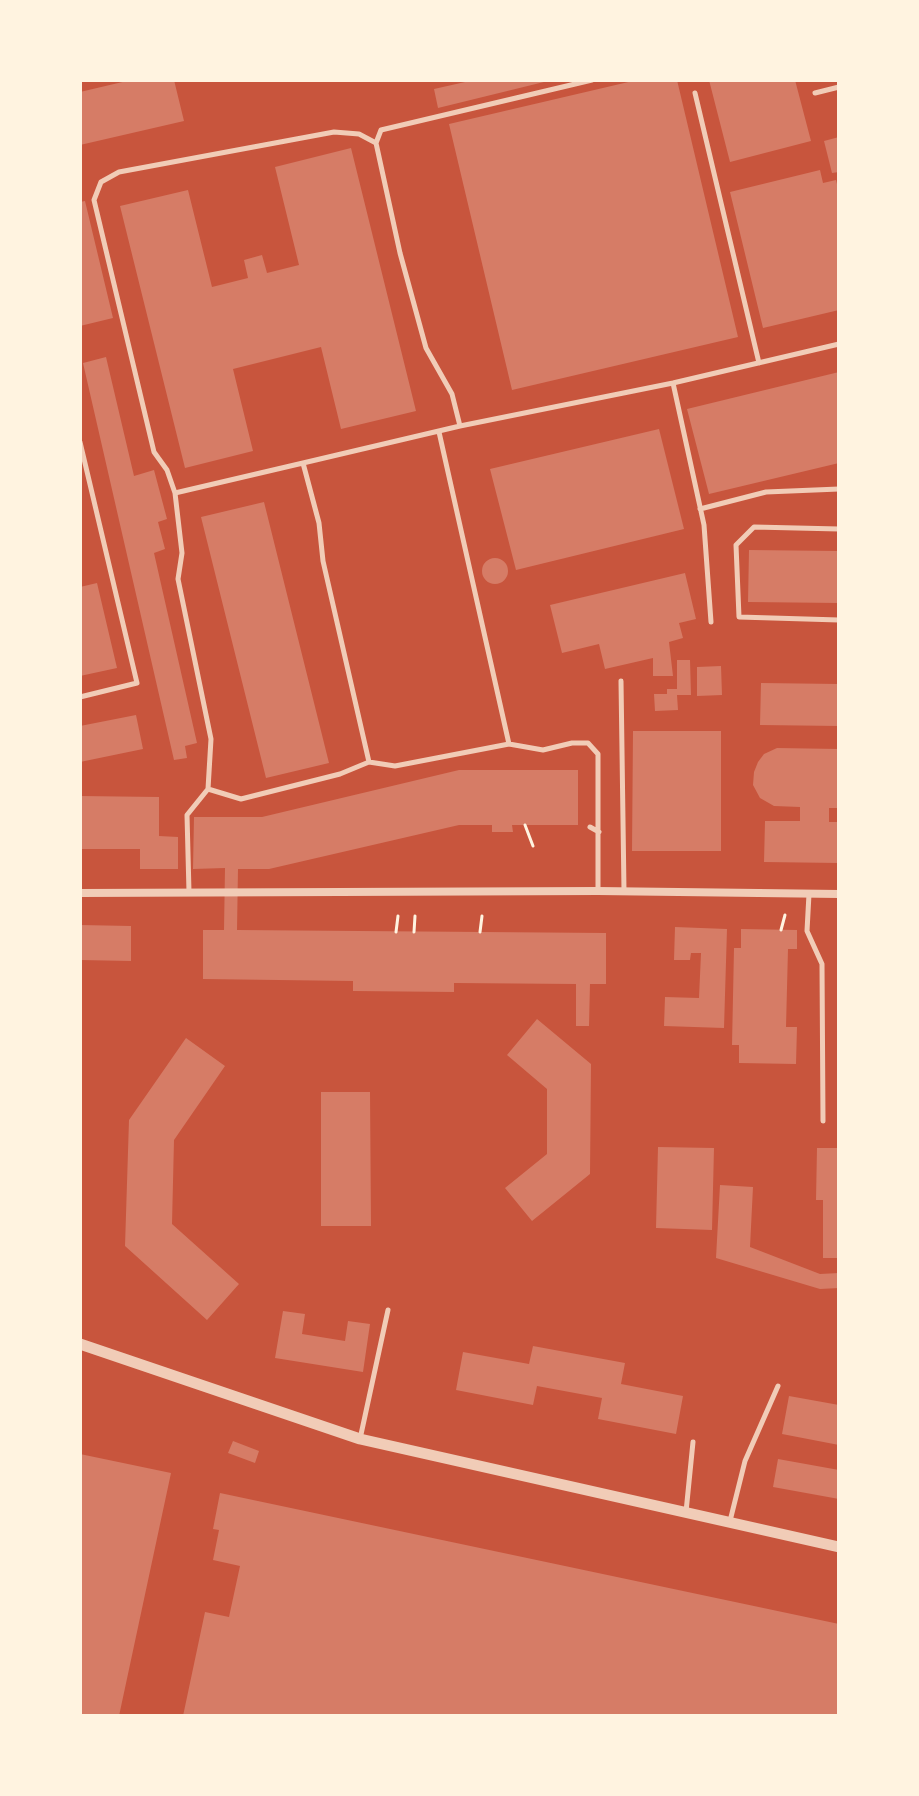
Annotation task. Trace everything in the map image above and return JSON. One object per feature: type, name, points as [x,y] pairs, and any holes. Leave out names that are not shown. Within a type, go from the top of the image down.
[{"type":"street","points":[[80,893],[598,891],[839,894]]},
{"type":"street","points":[[80,1344],[360,1439],[839,1547]]},
{"type":"lane","points":[[460,426],[452,394],[426,348],[400,253],[376,143],[381,130],[592,80]]},
{"type":"lane","points":[[815,93],[839,87]]},
{"type":"lane","points":[[695,93],[759,363]]},
{"type":"lane","points":[[189,893],[187,815],[208,789],[211,739],[178,579],[182,553],[175,493],[167,470],[154,452],[94,200],[101,182],[119,172],[334,132],[359,134],[376,143]]},
{"type":"lane","points":[[175,493],[460,426],[673,383],[839,344]]},
{"type":"lane","points":[[673,383],[704,525],[711,622]]},
{"type":"lane","points":[[439,432],[509,744]]},
{"type":"lane","points":[[80,442],[137,683],[80,697]]},
{"type":"lane","points":[[303,463],[319,523],[323,561],[369,762]]},
{"type":"lane","points":[[700,509],[766,492],[839,489]]},
{"type":"lane","points":[[839,529],[754,527],[736,545],[739,617],[839,620]]},
{"type":"lane","points":[[621,681],[624,892]]},
{"type":"lane","points":[[208,789],[241,799],[340,774],[369,762],[395,766],[509,744],[543,750],[572,743],[588,743],[598,754],[598,891]]},
{"type":"lane","points":[[590,827],[599,832]]},
{"type":"lane","points":[[809,893],[807,931],[822,964],[823,1121]]},
{"type":"lane","points":[[360,1439],[388,1310]]},
{"type":"lane","points":[[730,1522],[745,1461],[778,1386]]},
{"type":"lane","points":[[685,1513],[693,1442]]},
{"type":"path","points":[[525,825],[533,846]]},
{"type":"path","points":[[781,930],[785,915]]},
{"type":"path","points":[[396,932],[398,916]]},
{"type":"path","points":[[414,932],[415,916]]},
{"type":"path","points":[[480,932],[482,916]]},
{"type":"building","points":[[131,80],[174,80],[184,121],[80,145],[80,92]]},
{"type":"building","points":[[474,80],[548,81],[438,108],[434,89]]},
{"type":"building","points":[[637,80],[677,80],[738,337],[512,390],[449,124]]},
{"type":"building","points":[[709,80],[795,80],[811,141],[730,162]]},
{"type":"building","points":[[839,137],[839,172],[832,173],[824,141]]},
{"type":"building","points":[[351,148],[416,411],[341,429],[321,347],[233,369],[253,451],[185,468],[120,206],[188,190],[212,287],[248,278],[244,260],[262,255],[267,273],[299,265],[275,167]]},
{"type":"building","points":[[820,170],[823,183],[836,180],[839,192],[839,310],[763,328],[730,192]]},
{"type":"building","points":[[85,201],[113,318],[80,326],[80,202]]},
{"type":"building","points":[[106,357],[134,476],[154,470],[167,519],[158,522],[165,549],[154,553],[197,743],[185,746],[187,758],[174,760],[83,363]]},
{"type":"building","points":[[839,372],[839,463],[709,494],[687,409]]},
{"type":"building","points":[[659,429],[684,529],[516,570],[490,469]]},
{"type":"building","points":[[264,502],[329,763],[266,778],[201,517]]},
{"type":"building","points":[[749,550],[839,551],[839,603],[748,602]]},
{"type":"building","points":[[495,558],[504,562],[508,571],[504,580],[495,584],[486,580],[482,571],[486,562]]},
{"type":"building","points":[[685,573],[696,619],[679,623],[683,638],[669,642],[673,676],[653,676],[653,658],[605,669],[599,644],[562,653],[550,605]]},
{"type":"building","points":[[97,583],[117,668],[80,676],[80,587]]},
{"type":"building","points":[[677,660],[690,660],[691,695],[677,695],[678,710],[655,711],[654,694],[667,694],[667,689],[677,689]]},
{"type":"building","points":[[721,666],[722,695],[697,696],[697,667]]},
{"type":"building","points":[[761,683],[839,684],[839,726],[760,725]]},
{"type":"building","points":[[136,715],[143,749],[80,762],[80,726]]},
{"type":"building","points":[[633,731],[721,731],[721,851],[632,851]]},
{"type":"building","points":[[777,748],[839,749],[839,808],[829,808],[829,822],[839,822],[839,863],[764,862],[765,821],[800,821],[800,807],[774,806],[760,798],[753,785],[758,762],[764,754]]},
{"type":"building","points":[[459,770],[578,770],[578,825],[512,825],[513,832],[492,832],[492,825],[459,825],[269,869],[238,869],[237,930],[606,933],[606,984],[590,984],[589,1026],[576,1026],[576,984],[454,983],[454,992],[353,991],[353,981],[203,979],[203,930],[224,930],[225,868],[193,869],[194,817],[262,817]]},
{"type":"building","points":[[80,796],[159,797],[159,836],[178,837],[178,869],[140,869],[140,849],[80,849]]},
{"type":"building","points":[[80,925],[131,926],[131,961],[80,960]]},
{"type":"building","points":[[675,927],[727,929],[724,1028],[664,1026],[665,997],[699,998],[701,953],[691,953],[690,960],[674,960]]},
{"type":"building","points":[[741,929],[797,930],[797,949],[788,949],[786,1027],[797,1027],[796,1064],[739,1063],[739,1045],[732,1045],[734,948],[741,948]]},
{"type":"building","points":[[537,1019],[591,1064],[590,1174],[532,1221],[505,1188],[547,1154],[547,1089],[507,1055]]},
{"type":"building","points":[[186,1038],[225,1066],[174,1140],[172,1224],[239,1284],[207,1320],[125,1246],[129,1120]]},
{"type":"building","points":[[321,1092],[370,1092],[371,1226],[321,1226]]},
{"type":"building","points":[[658,1147],[714,1148],[712,1230],[656,1228]]},
{"type":"building","points":[[817,1148],[839,1148],[839,1258],[823,1258],[823,1200],[816,1200]]},
{"type":"building","points":[[720,1185],[753,1187],[750,1247],[820,1274],[839,1273],[839,1288],[820,1289],[716,1258]]},
{"type":"building","points":[[283,1311],[305,1314],[302,1334],[345,1341],[348,1321],[370,1324],[363,1372],[275,1358]]},
{"type":"building","points":[[533,1346],[625,1363],[621,1384],[683,1396],[676,1434],[598,1419],[602,1398],[537,1386],[533,1405],[456,1390],[463,1352],[529,1364]]},
{"type":"building","points":[[789,1396],[839,1405],[839,1445],[782,1434]]},
{"type":"building","points":[[233,1441],[259,1451],[255,1463],[228,1453]]},
{"type":"building","points":[[80,1454],[171,1473],[119,1716],[80,1716]]},
{"type":"building","points":[[778,1459],[839,1470],[839,1499],[773,1487]]},
{"type":"building","points":[[220,1493],[839,1624],[839,1716],[183,1716],[205,1612],[229,1617],[240,1566],[213,1560],[219,1530],[213,1529]]}]
